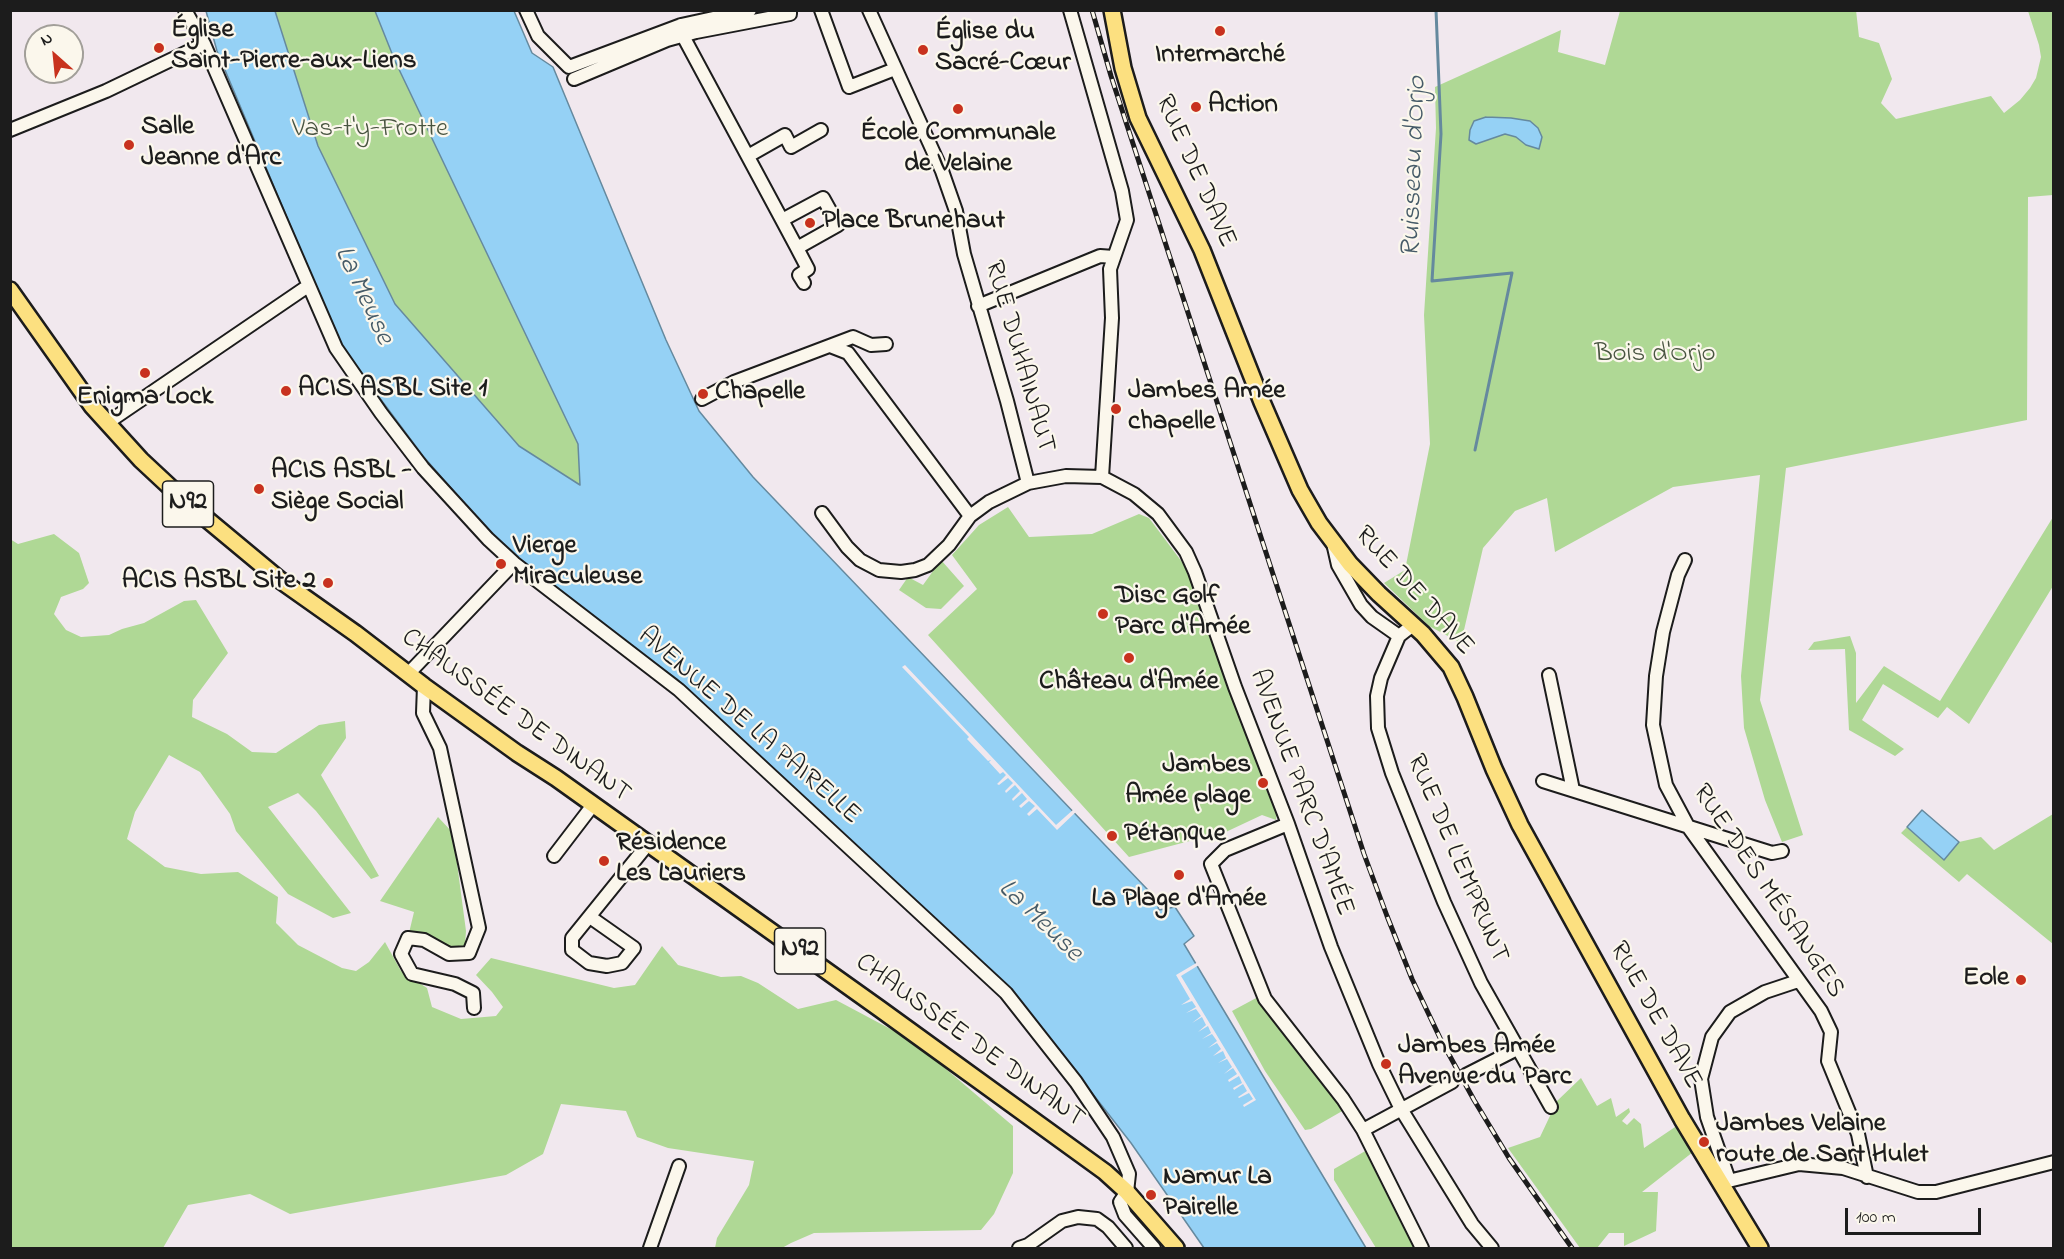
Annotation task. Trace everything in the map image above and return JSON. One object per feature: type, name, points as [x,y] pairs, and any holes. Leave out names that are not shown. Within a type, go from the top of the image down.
[{"type":"main road","name":"RUE DE DAVE","points":[[1112,10],[1123,69],[1148,141],[1202,250],[1300,490],[1350,564],[1440,652],[1451,667],[1520,825],[1646,1054],[1724,1182],[1760,1248]]},
{"type":"main road","name":"CHAUSSÉE DE DINANT","points":[[10,290],[92,405],[141,460],[184,501],[279,580],[1105,1172],[1127,1192],[1176,1248]]},
{"type":"street","name":"AVENUE DE LA PAIRELLE","points":[[185,10],[204,44],[336,348],[423,468],[488,539],[514,563],[679,690],[1006,993],[1076,1082],[1113,1137],[1129,1174],[1127,1192],[1120,1202],[1125,1215],[1154,1248]]},
{"type":"street","points":[[526,10],[538,36],[572,73],[682,30],[750,10]]},
{"type":"street","points":[[821,10],[849,87],[895,69]]},
{"type":"street","name":"RUE DUHAINAUT","points":[[868,10],[942,171],[956,211],[964,254],[1007,401],[1028,483]]},
{"type":"street","points":[[822,513],[847,547],[860,560],[879,570],[901,572],[928,565],[949,545],[970,516],[989,502],[1028,483],[1066,476],[1102,477],[1112,318],[1110,269],[1127,220],[1122,191],[1070,10]]},
{"type":"street","points":[[682,30],[696,32],[790,12]]},
{"type":"street","points":[[682,30],[808,269],[800,275],[804,283]]},
{"type":"street","points":[[10,130],[106,91],[204,44]]},
{"type":"street","points":[[748,156],[785,135],[791,147],[821,130]]},
{"type":"street","points":[[782,220],[823,198],[838,225],[797,248]]},
{"type":"street","points":[[978,306],[1100,256],[1114,256]]},
{"type":"street","points":[[107,423],[308,286]]},
{"type":"street","points":[[702,399],[734,382],[853,338],[871,345]]},
{"type":"street","points":[[848,353],[871,345],[886,344]]},
{"type":"street","points":[[830,346],[848,353],[970,516]]},
{"type":"street","name":"AVENUE PARC D'AMÉE","points":[[1102,477],[1120,485],[1150,506],[1172,531],[1186,552],[1196,572],[1251,730],[1363,1027],[1401,1109],[1472,1224],[1492,1248]]},
{"type":"street","points":[[1333,542],[1338,565],[1361,605],[1372,617],[1399,636]]},
{"type":"street","name":"RUE DES MÉSANGES","points":[[1685,560],[1678,574],[1663,632],[1656,676],[1653,725],[1666,786],[1689,828],[1821,1011],[1831,1032],[1828,1061],[1858,1134],[1867,1177]]},
{"type":"street","points":[[408,674],[514,563]]},
{"type":"street","name":"RUE DE L'EMPRUNT","points":[[1413,625],[1399,636],[1381,678],[1377,696],[1378,728],[1392,773],[1444,902],[1481,983],[1551,1107]]},
{"type":"street","points":[[1549,675],[1574,790]]},
{"type":"street","points":[[424,686],[423,713],[440,748],[479,928],[469,953],[449,954],[424,940],[408,938],[401,954],[412,974],[455,984],[474,993],[474,1008]]},
{"type":"street","points":[[1543,781],[1772,853],[1782,851]]},
{"type":"street","points":[[554,856],[593,805]]},
{"type":"street","points":[[1288,824],[1225,850],[1211,864],[1265,999],[1343,1099],[1363,1130],[1422,1248]]},
{"type":"street","points":[[590,917],[634,948],[622,963],[607,966],[589,963],[572,950],[572,938],[648,844]]},
{"type":"street","points":[[1798,981],[1765,992],[1730,1012],[1712,1037],[1701,1079],[1707,1117],[1724,1182],[1800,1164],[1843,1168],[1918,1192],[1936,1192],[2054,1162]]},
{"type":"street","points":[[1466,1075],[1517,1049]]},
{"type":"street","points":[[1363,1130],[1452,1082]]},
{"type":"street","points":[[650,1248],[679,1166]]},
{"type":"street","points":[[1019,1248],[1028,1245],[1062,1221],[1078,1217],[1097,1219],[1108,1227],[1126,1248]]},
{"type":"green space","name":"Bois d'Orjo","points":[[1856,10],[1859,37],[1879,43],[1892,79],[1881,103],[1896,119],[1991,96],[2004,113],[2030,88],[2036,78],[2041,57],[2028,11],[2053,11],[2053,195],[2028,197],[2027,420],[1786,468],[1760,700],[1803,835],[1782,842],[1765,800],[1744,728],[1741,676],[1760,475],[1673,487],[1555,552],[1547,498],[1515,511],[1483,548],[1461,643],[1429,626],[1384,583],[1405,570],[1430,444],[1424,315],[1436,128],[1435,87],[1561,30],[1558,52],[1605,65],[1620,11]]},
{"type":"green space","name":"Vas-t'y-Frotte","points":[[275,11],[375,11],[395,61],[578,444],[580,485],[519,446],[395,304],[318,146]]},
{"type":"green space","points":[[1008,507],[1029,537],[1092,534],[1139,514],[1149,518],[1191,574],[1266,789],[1277,813],[1276,820],[1262,815],[1213,838],[1201,838],[1129,857],[928,635],[977,589],[952,555],[979,525]]},
{"type":"green space","points":[[2053,517],[2053,586],[1969,724],[1947,707],[1938,718],[1883,684],[1862,720],[1904,749],[1895,756],[1849,730],[1845,649],[1808,650],[1814,642],[1850,636],[1856,653],[1856,703],[1884,666],[1940,701]]},
{"type":"green space","points":[[54,534],[79,553],[89,583],[83,589],[61,597],[54,614],[66,630],[81,637],[109,635],[144,623],[184,601],[196,600],[228,653],[193,700],[192,717],[227,734],[252,752],[276,753],[319,725],[345,721],[346,738],[321,775],[379,876],[371,879],[316,811],[298,793],[268,807],[351,913],[333,918],[288,894],[236,831],[230,814],[200,772],[169,755],[135,812],[127,839],[165,867],[201,874],[238,872],[278,897],[276,923],[298,945],[342,968],[356,971],[369,962],[385,942],[401,971],[427,988],[432,1007],[461,1019],[496,1016],[503,1007],[476,975],[491,958],[614,988],[635,985],[662,946],[678,965],[721,977],[741,976],[758,983],[798,1009],[836,1000],[913,1041],[1013,1126],[1013,1173],[994,1214],[981,1230],[814,1233],[782,1248],[715,1248],[717,1238],[749,1185],[754,1161],[668,1148],[637,1137],[626,1111],[561,1104],[543,1154],[506,1175],[290,1214],[250,1194],[188,1205],[163,1248],[11,1248],[10,539],[18,544]]},
{"type":"green space","points":[[941,560],[964,586],[941,609],[926,608],[899,590],[908,577],[923,585]]},
{"type":"green space","points":[[2053,814],[2053,944],[1967,874],[1959,882],[1901,833],[1907,827],[1944,859],[1959,842],[1981,837],[1994,850]]},
{"type":"green space","points":[[438,817],[453,833],[466,931],[465,945],[456,949],[445,948],[431,935],[409,933],[414,912],[380,901]]},
{"type":"green space","points":[[1258,997],[1344,1110],[1311,1129],[1305,1130],[1265,1071],[1232,1011]]},
{"type":"green space","points":[[1581,1078],[1597,1106],[1611,1098],[1616,1117],[1629,1108],[1630,1112],[1622,1121],[1627,1125],[1634,1118],[1641,1124],[1644,1148],[1678,1125],[1693,1152],[1642,1192],[1658,1192],[1656,1231],[1624,1246],[1624,1233],[1609,1233],[1597,1248],[1580,1248],[1508,1148],[1540,1137],[1557,1101]]},
{"type":"green space","points":[[1367,1150],[1416,1248],[1376,1248],[1334,1180],[1334,1169]]},
{"type":"water","name":"La Meuse","points":[[206,11],[275,11],[318,146],[395,304],[519,446],[580,485],[578,444],[395,61],[375,11],[514,11],[532,53],[553,67],[666,340],[699,411],[753,477],[1147,889],[1156,901],[1159,910],[1175,907],[1194,936],[1184,944],[1366,1248],[1204,1248],[1131,1143],[1014,993],[677,679],[537,578],[492,535],[423,456],[341,346],[217,51]]},
{"type":"water","points":[[1486,117],[1530,121],[1538,128],[1542,137],[1539,149],[1505,134],[1476,144],[1469,140],[1474,121]]},
{"type":"water","points":[[1922,810],[1959,842],[1944,860],[1907,827]]},
{"type":"pier","points":[[905,665],[1056,825],[1074,809],[1077,811],[1057,830],[1037,809],[1029,816],[1027,814],[1035,806],[1029,801],[1021,808],[1019,806],[1027,799],[1022,793],[1013,801],[1012,799],[1020,791],[1015,785],[1006,793],[1005,791],[1013,783],[1008,778],[999,785],[997,784],[1006,775],[1003,772],[1000,774],[989,762],[991,760],[988,761],[967,739],[969,737],[902,667]]},
{"type":"pier","points":[[1198,962],[1199,965],[1181,976],[1256,1100],[1244,1107],[1243,1105],[1253,1099],[1249,1093],[1238,1097],[1247,1091],[1243,1084],[1234,1090],[1233,1088],[1242,1083],[1239,1076],[1229,1082],[1228,1080],[1237,1074],[1233,1068],[1224,1074],[1232,1067],[1227,1059],[1218,1063],[1226,1058],[1223,1051],[1213,1056],[1221,1049],[1217,1043],[1208,1048],[1217,1041],[1212,1034],[1202,1039],[1211,1033],[1208,1026],[1198,1032],[1206,1025],[1202,1017],[1192,1023],[1201,1016],[1196,1009],[1186,1013],[1196,1007],[1192,1001],[1181,1005],[1190,999],[1176,975]]},
{"type":"waterway","name":"Ruisseau d'Orjo","points":[[1436,10],[1441,134],[1432,281],[1512,273],[1475,450]]},
{"type":"railway","points":[[1092,10],[1111,76],[1364,854],[1387,916],[1412,979],[1441,1040],[1474,1100],[1509,1158],[1572,1248]]},
{"type":"place","name":"Intermarché","points":[[1220,31]]},
{"type":"place","name":"Église Saint-Pierre-aux-Liens","points":[[159,48]]},
{"type":"place","name":"Église du Sacré-Cœur","points":[[923,50]]},
{"type":"place","name":"Action","points":[[1196,107]]},
{"type":"place","name":"École Communale de Velaine","points":[[958,109]]},
{"type":"place","name":"Salle Jeanne d'Arc","points":[[129,145]]},
{"type":"place","name":"Place Brunehaut","points":[[810,223]]},
{"type":"place","name":"Enigma Lock","points":[[145,373]]},
{"type":"place","name":"ACIS ASBL Site 1","points":[[286,391]]},
{"type":"place","name":"Chapelle","points":[[703,394]]},
{"type":"place","name":"Jambes Amée chapelle","points":[[1116,409]]},
{"type":"place","name":"ACIS ASBL - Siège Social","points":[[259,489]]},
{"type":"place","name":"Vierge Miraculeuse","points":[[501,564]]},
{"type":"place","name":"ACIS ASBL Site 2","points":[[328,583]]},
{"type":"place","name":"Disc Golf Parc d'Amée","points":[[1103,614]]},
{"type":"place","name":"Château d'Amée","points":[[1129,658]]},
{"type":"place","name":"Jambes Amée plage","points":[[1263,783]]},
{"type":"place","name":"Pétanque","points":[[1112,836]]},
{"type":"place","name":"Résidence Les Lauriers","points":[[604,861]]},
{"type":"place","name":"La Plage d'Amée","points":[[1179,875]]},
{"type":"place","name":"Eole","points":[[2021,980]]},
{"type":"place","name":"Jambes Amée Avenue du Parc","points":[[1386,1064]]},
{"type":"place","name":"Jambes Velaine route de Sart Hulet","points":[[1704,1142]]},
{"type":"place","name":"Namur La Pairelle","points":[[1151,1195]]}]
